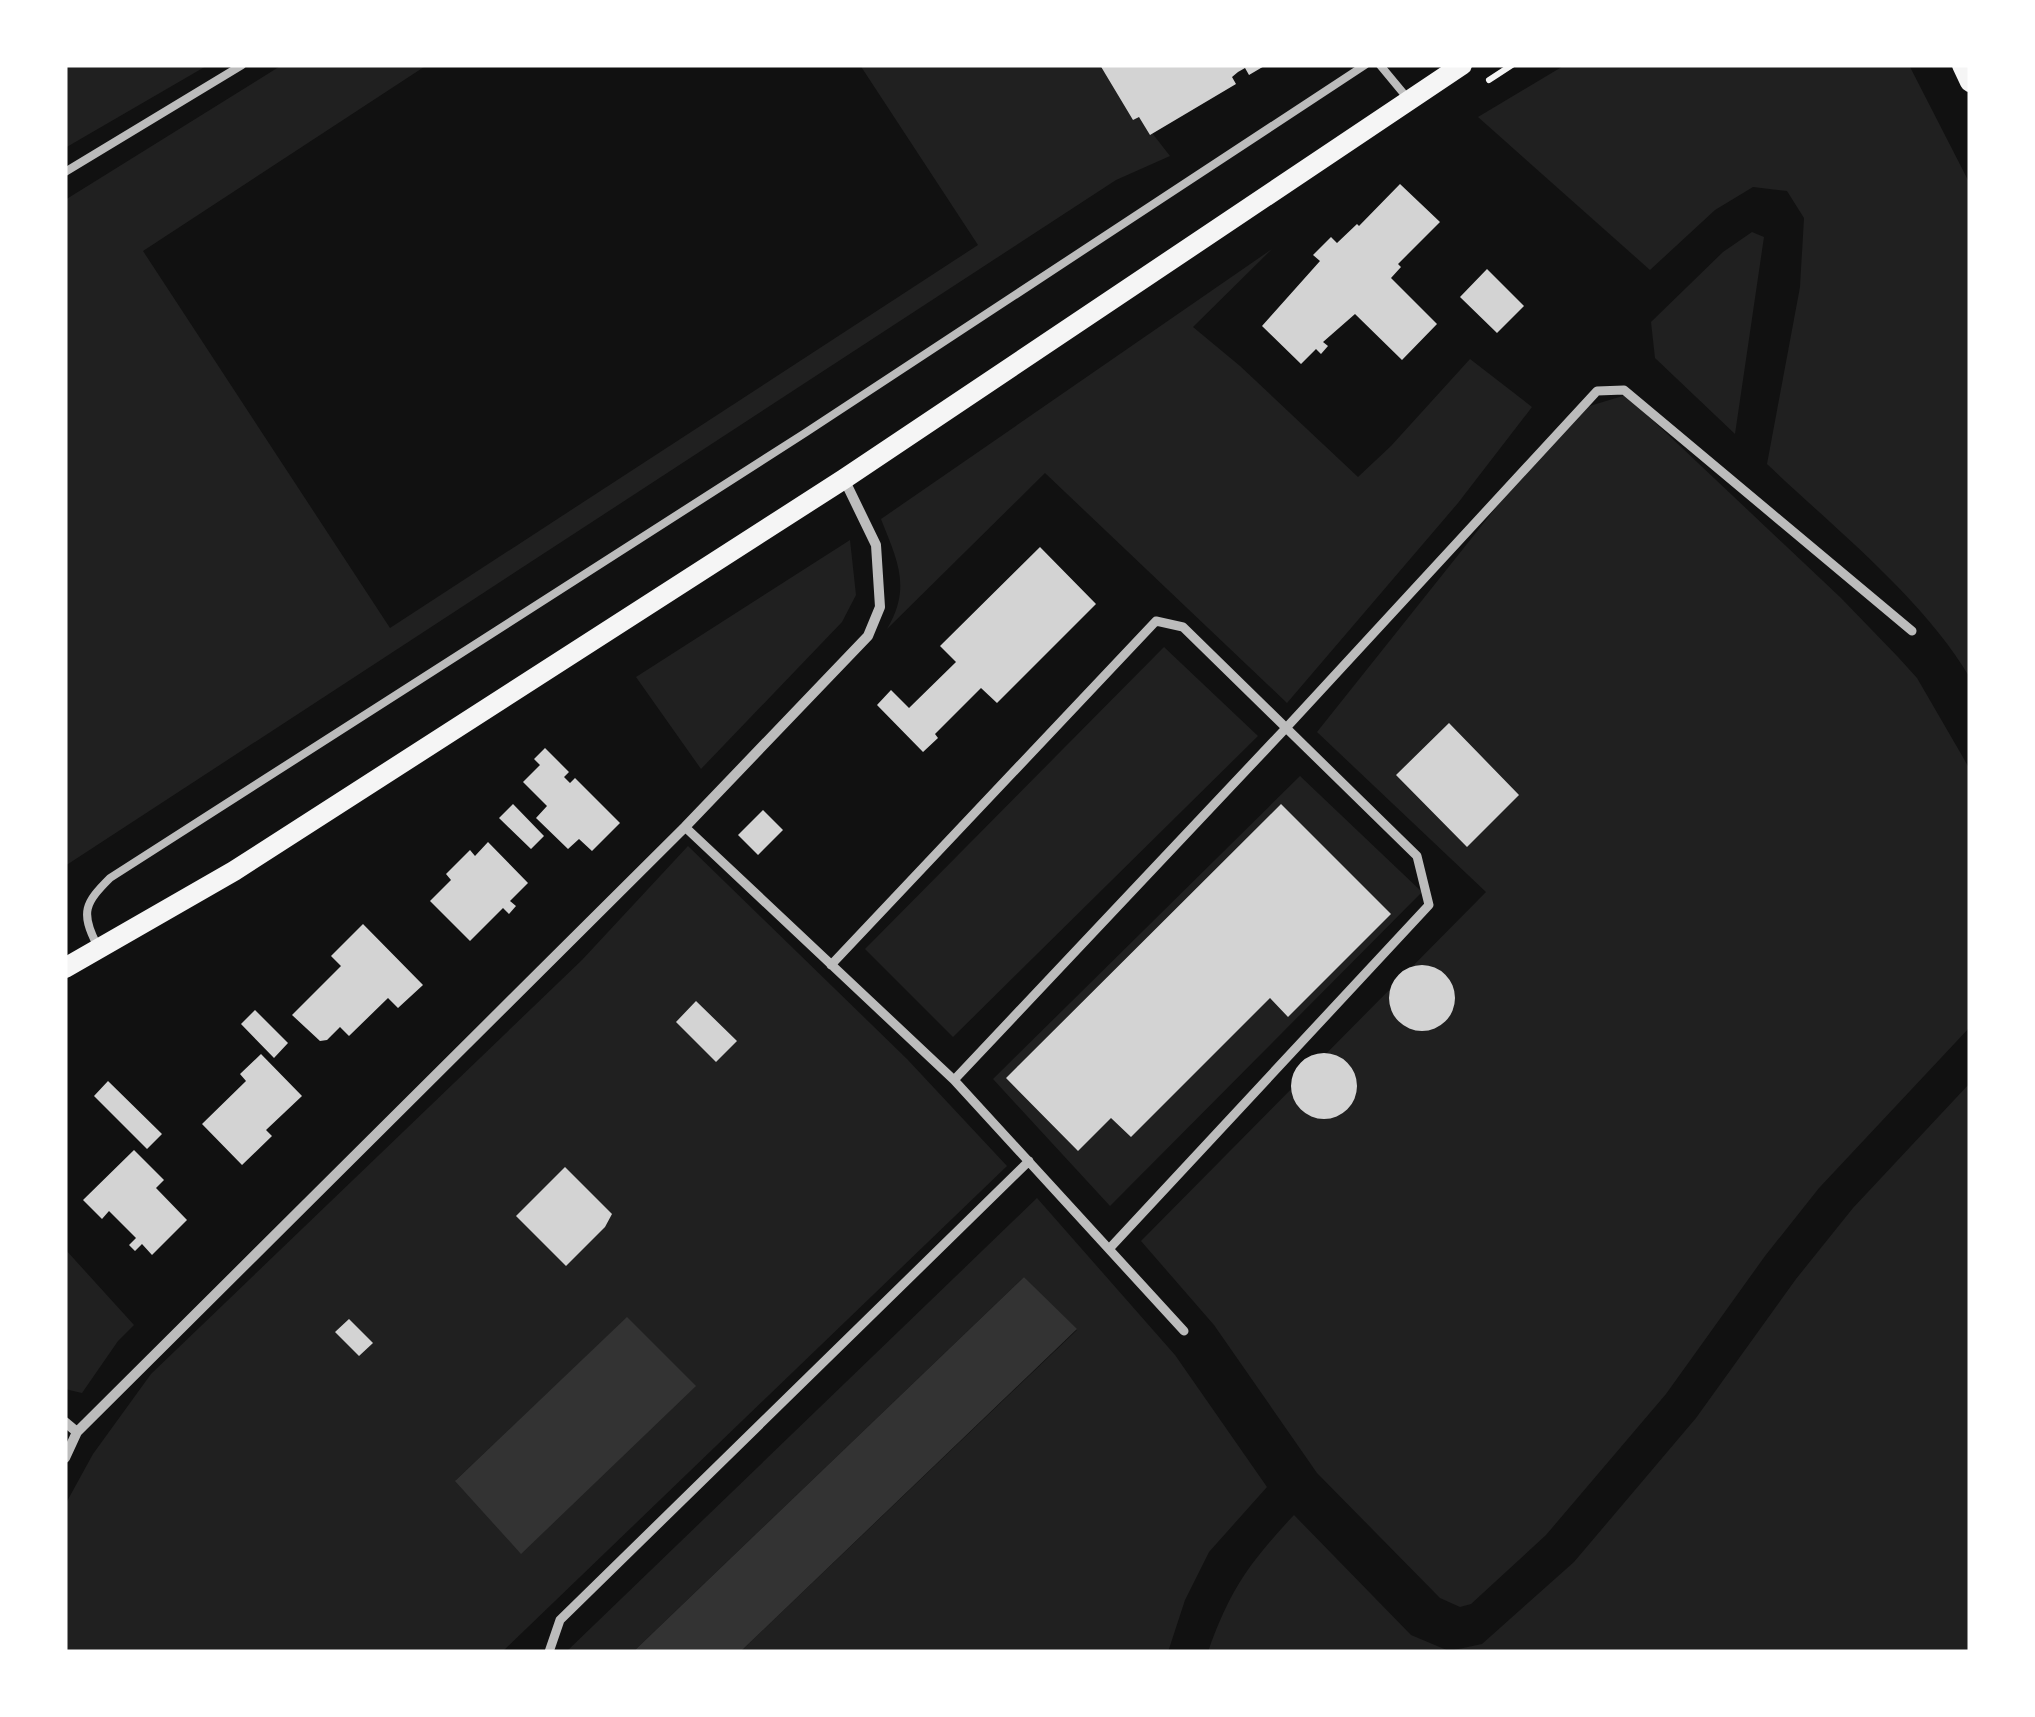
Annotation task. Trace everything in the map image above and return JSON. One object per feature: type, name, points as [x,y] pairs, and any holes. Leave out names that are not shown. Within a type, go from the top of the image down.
[{"type":"main road","points":[[65,968],[234,870],[844,479],[1462,65]]},
{"type":"main road","points":[[1962,65],[1970,82]]},
{"type":"street","points":[[954,1080],[1597,391],[1624,390],[1912,631]]},
{"type":"street","points":[[65,1458],[77,1432],[685,827],[868,636],[880,607],[876,545],[844,479]]},
{"type":"street","points":[[831,965],[1156,621],[1183,626],[1417,856],[1429,906],[1109,1250]]},
{"type":"street","points":[[685,827],[954,1080],[1184,1331]]},
{"type":"street","points":[[549,1652],[560,1620],[1029,1161]]},
{"type":"street","points":[[65,1422],[77,1432]]},
{"type":"lane","points":[[65,172],[242,65]]},
{"type":"lane","points":[[99,950],[86,924],[88,900],[110,878],[805,433],[1365,65]]},
{"type":"lane","points":[[1380,65],[1409,100]]},
{"type":"shaded area","points":[[65,65],[208,65],[65,148]]},
{"type":"shaded area","points":[[282,65],[427,65],[143,251],[390,628],[978,245],[860,65],[1099,65],[1170,156],[1116,180],[65,866],[65,200]]},
{"type":"shaded area","points":[[1565,65],[1909,65],[1970,184],[1970,678],[1903,592],[1767,464],[1800,287],[1804,218],[1787,191],[1753,187],[1715,210],[1650,270],[1478,117]]},
{"type":"shaded area","points":[[1752,232],[1764,237],[1735,434],[1655,358],[1651,322],[1723,252]]},
{"type":"shaded area","points":[[1272,249],[1193,327],[1358,477],[1470,359],[1532,407],[1458,503],[1287,703],[1045,473],[887,629],[895,614],[900,587],[897,561],[881,519]]},
{"type":"shaded area","points":[[1626,395],[1898,657],[1917,678],[1970,770],[1970,1027],[1819,1188],[1666,1394],[1546,1535],[1471,1604],[1460,1607],[1440,1598],[1317,1473],[1214,1325],[1141,1241],[1486,892],[1317,732],[1573,411]]},
{"type":"shaded area","points":[[850,540],[856,595],[842,622],[701,769],[636,677]]},
{"type":"shaded area","points":[[1164,647],[1258,736],[953,1037],[865,949]]},
{"type":"shaded area","points":[[1300,776],[1422,892],[1110,1206],[993,1079]]},
{"type":"shaded area","points":[[688,846],[907,1059],[1007,1166],[502,1652],[65,1652],[65,1505],[93,1454],[151,1374],[582,960]],"holes":[[[627,1318],[521,1553],[456,1480]]]},
{"type":"shaded area","points":[[1970,1083],[1970,1652],[1208,1652],[1242,1578],[1294,1515],[1411,1635],[1449,1651],[1482,1644],[1574,1562],[1696,1418],[1796,1279],[1853,1208]]},
{"type":"shaded area","points":[[1037,1198],[1175,1355],[1267,1487],[1209,1552],[1185,1600],[1168,1652],[740,1652],[1077,1330],[1024,1277],[633,1652],[566,1652]]},
{"type":"shaded area","points":[[65,1249],[134,1325],[82,1393],[65,1389]]},
{"type":"shaded area","points":[[1024,1277],[1077,1329],[740,1652],[633,1652]]},
{"type":"shaded area","points":[[627,1317],[696,1386],[521,1554],[455,1481]]},
{"type":"building","points":[[1100,65],[1266,65],[1249,75],[1245,68],[1238,72],[1232,77],[1236,84],[1150,135],[1139,117],[1133,120]]},
{"type":"building","points":[[1400,184],[1440,222],[1398,264],[1401,267],[1391,278],[1437,324],[1402,360],[1355,314],[1323,342],[1328,346],[1321,354],[1316,349],[1301,364],[1262,326],[1320,261],[1313,255],[1331,237],[1337,243],[1359,226]]},
{"type":"building","points":[[1487,269],[1524,306],[1497,333],[1460,297]]},
{"type":"building","points":[[1040,547],[1096,604],[997,703],[981,688],[935,734],[938,738],[923,752],[877,705],[891,690],[909,708],[956,662],[940,646]]},
{"type":"building","points":[[1449,723],[1519,795],[1467,847],[1396,775]]},
{"type":"building","points":[[545,748],[569,772],[564,777],[570,783],[575,778],[620,823],[592,851],[579,839],[568,849],[536,818],[547,806],[523,782],[540,765],[534,759]]},
{"type":"building","points":[[513,804],[544,836],[531,849],[499,818]]},
{"type":"building","points":[[1281,804],[1391,914],[1288,1017],[1270,998],[1131,1137],[1111,1118],[1078,1151],[1006,1078]]},
{"type":"building","points":[[763,810],[783,830],[758,855],[738,835]]},
{"type":"building","points":[[488,842],[528,883],[510,901],[516,906],[509,914],[503,908],[470,941],[430,901],[451,880],[446,874],[470,850],[475,856]]},
{"type":"building","points":[[363,924],[423,985],[398,1008],[388,998],[349,1036],[340,1027],[327,1040],[320,1041],[292,1015],[341,966],[331,956]]},
{"type":"building","points":[[1422,965],[1445,975],[1455,998],[1445,1021],[1422,1031],[1399,1021],[1389,998],[1399,975]]},
{"type":"building","points":[[696,1001],[737,1041],[716,1062],[676,1022]]},
{"type":"building","points":[[255,1010],[288,1043],[274,1058],[241,1024]]},
{"type":"building","points":[[1324,1053],[1347,1063],[1357,1086],[1347,1109],[1324,1119],[1301,1109],[1291,1086],[1301,1063]]},
{"type":"building","points":[[261,1054],[302,1096],[266,1130],[272,1136],[242,1165],[202,1124],[246,1081],[240,1074]]},
{"type":"building","points":[[108,1081],[162,1134],[147,1149],[94,1096]]},
{"type":"building","points":[[134,1150],[164,1180],[156,1188],[187,1220],[152,1255],[142,1244],[135,1251],[129,1245],[136,1238],[109,1211],[102,1219],[83,1200]]},
{"type":"building","points":[[565,1167],[612,1214],[605,1227],[566,1266],[516,1216]]},
{"type":"building","points":[[349,1319],[373,1343],[359,1356],[335,1332]]}]
